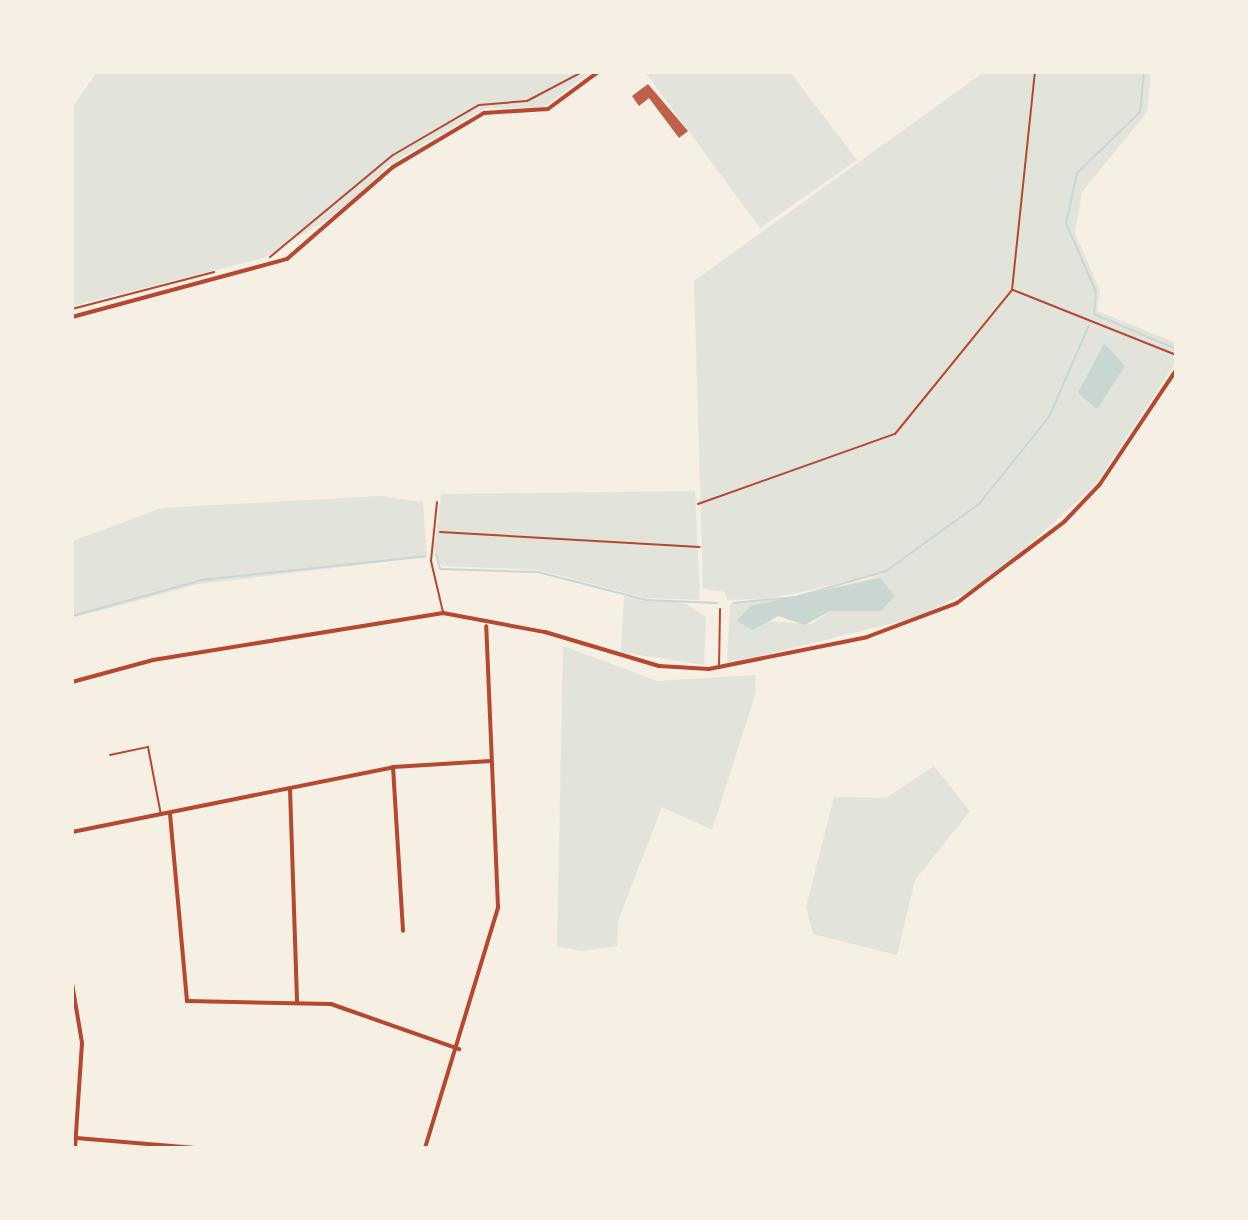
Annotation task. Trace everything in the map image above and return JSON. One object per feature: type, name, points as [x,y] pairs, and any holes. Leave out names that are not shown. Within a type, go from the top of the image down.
[{"type":"street","points":[[72,317],[287,259],[393,167],[484,113],[548,109],[598,72]]},
{"type":"street","points":[[72,682],[153,660],[443,613],[486,626],[545,632],[659,666],[719,669],[867,637],[994,581],[1091,496],[1176,370]]},
{"type":"street","points":[[425,1148],[459,1049],[498,907],[486,626]]},
{"type":"street","points":[[72,832],[393,767],[492,761]]},
{"type":"street","points":[[393,767],[403,931]]},
{"type":"street","points":[[290,789],[297,1001]]},
{"type":"street","points":[[170,814],[187,1001],[297,1001],[340,1006],[459,1049]]},
{"type":"street","points":[[72,983],[82,1043],[75,1148]]},
{"type":"street","points":[[76,1138],[196,1148]]},
{"type":"lane","points":[[437,502],[431,532],[443,613]]},
{"type":"lane","points":[[719,669],[720,609]]},
{"type":"lane","points":[[110,755],[148,747],[161,816]]},
{"type":"path","points":[[266,259],[393,155],[479,105],[527,101],[582,72]]},
{"type":"path","points":[[698,504],[895,434],[1012,290],[1035,72]]},
{"type":"path","points":[[72,309],[223,270]]},
{"type":"path","points":[[1012,290],[1176,355]]},
{"type":"path","points":[[431,532],[700,547]]},
{"type":"shaded area","points":[[97,72],[591,72],[541,109],[485,108],[387,166],[346,208],[264,258],[72,306],[72,108]]},
{"type":"shaded area","points":[[645,72],[790,72],[857,160],[760,228]]},
{"type":"shaded area","points":[[984,72],[1151,72],[1147,112],[1082,192],[1075,233],[1100,291],[1097,311],[1176,343],[1176,362],[1094,486],[989,581],[918,617],[727,664],[730,604],[800,598],[888,573],[768,599],[727,600],[725,592],[703,589],[694,281]],"holes":[[[794,601],[893,603],[830,611],[812,624],[768,621],[750,606]]]},
{"type":"shaded area","points":[[1104,343],[1125,366],[1097,409],[1078,393]]},
{"type":"shaded area","points":[[695,491],[700,600],[645,598],[539,570],[441,566],[434,549],[441,494]]},
{"type":"shaded area","points":[[380,496],[423,502],[427,557],[199,584],[72,618],[72,541],[162,508]]},
{"type":"shaded area","points":[[880,578],[895,596],[881,611],[830,611],[805,625],[778,616],[753,630],[737,621],[750,606]]},
{"type":"shaded area","points":[[624,596],[686,604],[706,617],[704,665],[621,652]]},
{"type":"shaded area","points":[[563,646],[657,681],[755,675],[756,692],[712,830],[662,807],[618,921],[617,946],[583,951],[557,947]]},
{"type":"shaded area","points":[[934,766],[970,811],[915,880],[897,955],[813,934],[806,907],[834,797],[886,798]]},
{"type":"building","points":[[648,84],[688,131],[679,138],[649,98],[639,106],[632,96]]},
{"type":"waterway","points":[[1144,72],[1140,112],[1077,173],[1066,223],[1096,292],[1094,314],[1176,349]]},
{"type":"waterway","points":[[733,603],[796,597],[886,571],[979,504],[1049,417],[1089,325]]},
{"type":"waterway","points":[[436,554],[440,569],[538,572],[646,600],[717,603]]},
{"type":"waterway","points":[[72,616],[202,580],[425,556]]}]
